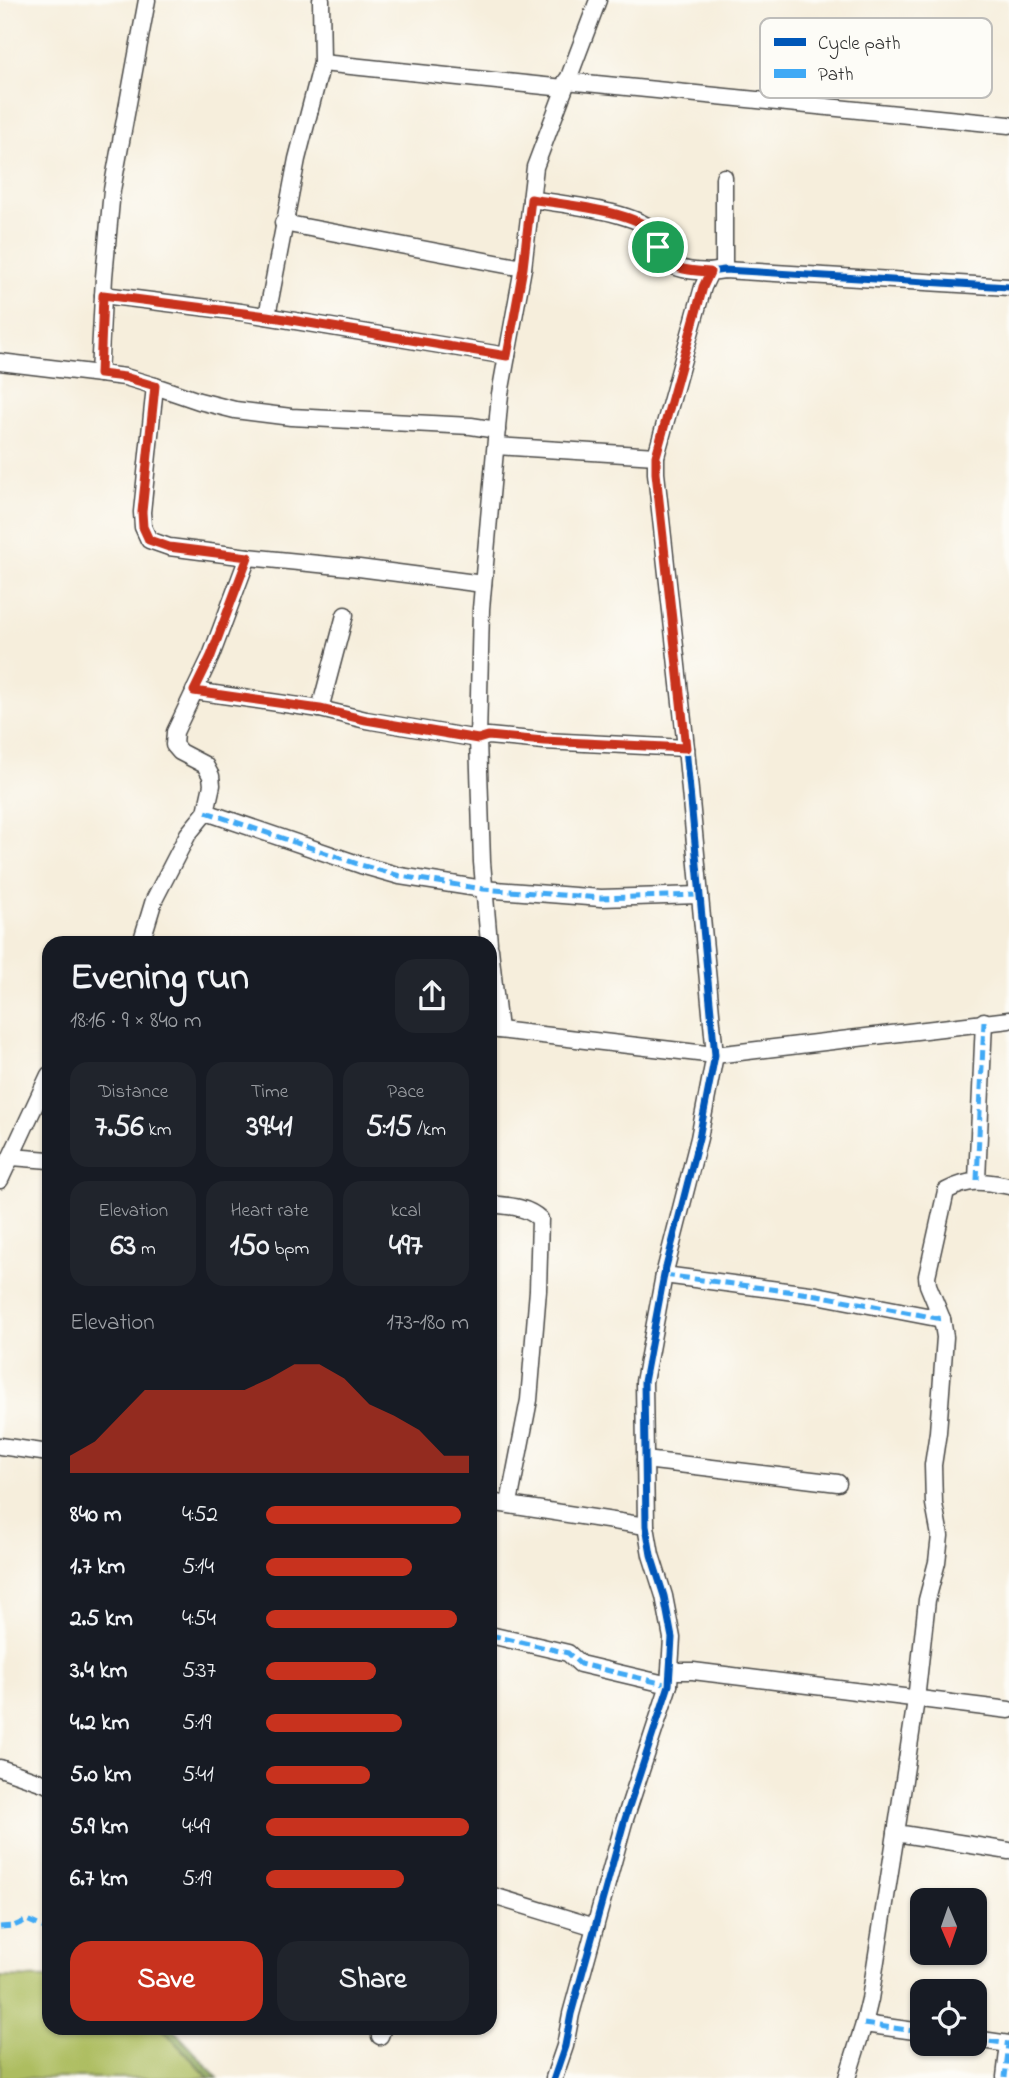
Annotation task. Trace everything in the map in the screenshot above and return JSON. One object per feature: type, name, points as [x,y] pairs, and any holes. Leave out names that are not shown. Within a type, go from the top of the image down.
[{"type":"street","points":[[100,374],[103,295],[112,190],[147,0]]},
{"type":"street","points":[[267,316],[283,223],[322,63],[321,0]]},
{"type":"street","points":[[488,936],[478,739],[483,584],[499,394],[523,268],[535,167],[594,1]]},
{"type":"street","points":[[322,63],[1009,125]]},
{"type":"street","points":[[554,2078],[565,2046],[571,2014],[624,1822],[669,1678],[672,1638],[646,1526],[644,1382],[664,1275],[699,1138],[715,1055],[656,456],[703,287],[717,271],[724,177]]},
{"type":"street","points":[[531,199],[623,216],[639,222],[656,233],[658,247],[666,261],[685,270],[1009,287]]},
{"type":"street","points":[[283,223],[523,268]]},
{"type":"street","points":[[103,295],[267,316],[507,356]]},
{"type":"street","points":[[0,362],[125,377],[235,410],[291,417],[471,426],[496,438],[656,456]]},
{"type":"street","points":[[155,386],[142,512],[143,527],[149,540],[169,547],[483,584]]},
{"type":"street","points":[[143,936],[154,900],[188,834],[206,812],[212,785],[211,776],[205,765],[180,752],[174,745],[175,732],[211,656],[248,557]]},
{"type":"street","points":[[320,709],[345,615]]},
{"type":"street","points":[[194,691],[320,709],[366,720],[478,739],[488,736],[686,748]]},
{"type":"street","points":[[206,812],[400,876],[484,889],[601,898],[700,895]]},
{"type":"street","points":[[497,1029],[715,1055],[1009,1020]]},
{"type":"street","points":[[977,1180],[984,1021]]},
{"type":"street","points":[[0,1180],[42,1091]]},
{"type":"street","points":[[12,1157],[42,1159]]},
{"type":"street","points":[[847,2078],[864,2024],[896,1833],[928,1600],[940,1536],[934,1504],[933,1478],[945,1337],[942,1319],[927,1276],[946,1191],[977,1180],[1009,1186]]},
{"type":"street","points":[[497,1205],[523,1209],[540,1219],[538,1290],[529,1399],[509,1503]]},
{"type":"street","points":[[664,1275],[817,1295],[942,1319]]},
{"type":"street","points":[[0,1446],[42,1452]]},
{"type":"street","points":[[645,1460],[838,1483]]},
{"type":"street","points":[[497,1502],[646,1526]]},
{"type":"street","points":[[497,1637],[568,1653],[580,1664],[669,1678],[693,1671],[1009,1710]]},
{"type":"street","points":[[0,1768],[42,1783]]},
{"type":"street","points":[[896,1833],[1009,1851]]},
{"type":"street","points":[[497,1897],[595,1927]]},
{"type":"street","points":[[864,2024],[910,2030]]},
{"type":"street","points":[[987,2041],[1009,2044],[1005,2077]]},
{"type":"green space","points":[[0,1977],[42,1978],[42,2035],[169,2035],[209,2078],[0,2078]]},
{"type":"green space","points":[[169,2035],[178,2035],[218,2078],[209,2078]]},
{"type":"marked path","points":[[103,295],[241,312],[507,356]]},
{"type":"marked path","points":[[194,691],[320,709],[366,720],[478,739],[488,736],[686,748]]},
{"type":"marked path","points":[[206,812],[400,876],[483,889],[601,898],[700,895]]},
{"type":"marked path","points":[[977,1180],[984,1021]]},
{"type":"marked path","points":[[664,1275],[817,1295],[942,1319]]},
{"type":"marked path","points":[[497,1637],[568,1653],[580,1664],[669,1685]]},
{"type":"marked path","points":[[0,1927],[14,1926],[27,1920],[42,1927]]},
{"type":"marked path","points":[[864,2024],[910,2030]]},
{"type":"marked path","points":[[987,2041],[1009,2044],[1005,2077]]},
{"type":"cycle path","points":[[554,2078],[565,2046],[571,2014],[624,1822],[669,1685],[672,1638],[646,1526],[644,1382],[664,1275],[699,1138],[715,1055],[656,456],[703,287],[710,272],[724,270],[1009,287]]},
{"type":"route","points":[[531,199],[623,216],[639,222],[656,233],[658,247],[666,261],[680,269],[710,272],[703,287],[656,456],[686,748],[488,736],[478,739],[366,720],[320,709],[194,691],[211,656],[248,557],[169,547],[149,540],[143,527],[142,512],[155,386],[125,377],[100,374],[103,295],[334,326],[507,356],[523,268],[531,199]]}]
